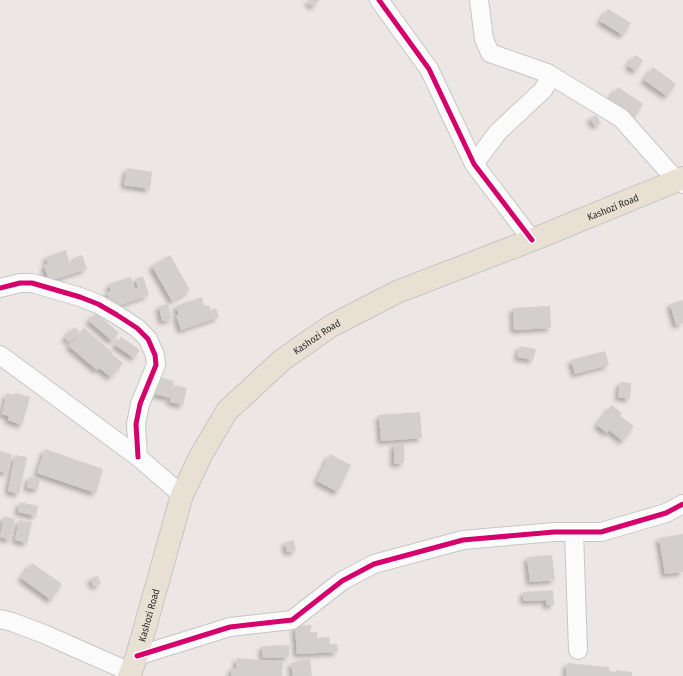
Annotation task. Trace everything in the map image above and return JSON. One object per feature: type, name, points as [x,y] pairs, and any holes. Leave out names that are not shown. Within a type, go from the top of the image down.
[{"type":"main road","name":"Kashozi Road","points":[[132,668],[182,495],[201,455],[228,411],[282,360],[331,326],[397,292],[681,181]]},
{"type":"street","points":[[379,0],[429,69],[474,164],[532,240]]},
{"type":"street","points":[[479,0],[484,39],[490,53],[547,72],[621,118],[681,181]]},
{"type":"street","points":[[474,164],[498,132],[544,90],[549,80],[547,72]]},
{"type":"street","points":[[0,288],[20,283],[32,283],[80,297],[98,304],[117,315],[137,328],[148,339],[155,355],[156,365],[140,404],[136,424],[138,457]]},
{"type":"street","points":[[0,355],[138,457],[182,495]]},
{"type":"street","points":[[0,619],[12,622],[132,668],[230,627],[292,620],[342,581],[374,564],[463,540],[554,532],[601,532],[666,514],[683,504]]},
{"type":"street","points":[[574,532],[578,650]]},
{"type":"building","points":[[307,0],[320,0],[313,7]]},
{"type":"building","points":[[608,9],[631,23],[623,35],[600,21]]},
{"type":"building","points":[[635,55],[643,60],[636,71],[628,66]]},
{"type":"building","points":[[653,67],[676,84],[667,96],[644,80]]},
{"type":"building","points":[[618,87],[643,104],[634,118],[609,101]]},
{"type":"building","points":[[596,115],[601,123],[595,126],[590,118]]},
{"type":"building","points":[[127,168],[152,172],[150,189],[124,185]]},
{"type":"building","points":[[66,250],[70,264],[75,262],[74,258],[82,255],[87,269],[49,281],[44,265],[48,264],[46,257]]},
{"type":"building","points":[[170,255],[190,290],[172,301],[152,266]]},
{"type":"building","points":[[143,276],[149,295],[112,308],[107,293],[111,291],[109,284],[131,277],[135,289],[138,288],[135,279]]},
{"type":"building","points":[[202,297],[204,306],[209,305],[211,310],[216,308],[219,317],[181,330],[176,315],[179,315],[176,306]]},
{"type":"building","points":[[683,300],[683,323],[676,325],[670,304]]},
{"type":"building","points":[[168,304],[172,319],[162,321],[159,306]]},
{"type":"building","points":[[550,306],[551,328],[514,330],[513,308]]},
{"type":"building","points":[[96,313],[119,333],[112,341],[89,321]]},
{"type":"building","points":[[74,327],[79,331],[70,342],[65,338]]},
{"type":"building","points":[[84,328],[123,363],[111,377],[99,368],[97,370],[69,346]]},
{"type":"building","points":[[121,337],[140,350],[134,358],[115,345]]},
{"type":"building","points":[[520,346],[536,349],[533,360],[517,357]]},
{"type":"building","points":[[605,351],[609,365],[575,374],[571,360]]},
{"type":"building","points":[[159,377],[174,381],[170,398],[155,394]]},
{"type":"building","points":[[620,382],[631,383],[630,399],[618,397]]},
{"type":"building","points":[[174,385],[187,388],[183,405],[170,402]]},
{"type":"building","points":[[7,393],[14,395],[15,393],[30,397],[22,425],[8,420],[9,416],[2,414]]},
{"type":"building","points":[[612,405],[622,413],[620,416],[634,426],[623,441],[609,430],[607,433],[597,425]]},
{"type":"building","points":[[420,412],[422,438],[381,441],[379,415]]},
{"type":"building","points":[[394,444],[404,444],[404,463],[394,464]]},
{"type":"building","points":[[45,449],[103,469],[96,493],[37,473]]},
{"type":"building","points":[[0,451],[12,454],[7,473],[0,471]]},
{"type":"building","points":[[330,454],[351,465],[338,492],[317,481]]},
{"type":"building","points":[[15,455],[27,457],[19,494],[8,491]]},
{"type":"building","points":[[29,477],[40,479],[38,489],[27,488]]},
{"type":"building","points":[[20,502],[38,506],[36,516],[18,512]]},
{"type":"building","points":[[4,516],[15,519],[10,540],[0,537]]},
{"type":"building","points":[[19,520],[32,522],[27,543],[15,540]]},
{"type":"building","points":[[683,534],[683,572],[665,574],[659,538]]},
{"type":"building","points":[[294,540],[296,551],[287,552],[285,542]]},
{"type":"building","points":[[552,555],[555,580],[530,582],[527,557]]},
{"type":"building","points":[[32,563],[62,584],[51,600],[21,578]]},
{"type":"building","points":[[98,576],[101,584],[93,586],[91,578]]},
{"type":"building","points":[[553,590],[554,605],[546,605],[546,600],[524,601],[523,592]]},
{"type":"building","points":[[312,625],[310,632],[317,632],[317,638],[329,637],[330,644],[337,644],[338,652],[297,654],[295,626]]},
{"type":"building","points":[[289,645],[289,657],[263,658],[262,646]]},
{"type":"building","points":[[237,658],[283,662],[282,676],[231,676],[231,668],[236,669]]},
{"type":"building","points":[[310,659],[312,676],[293,676],[291,663],[298,662],[298,660]]},
{"type":"building","points":[[567,663],[609,667],[609,671],[616,672],[616,670],[632,672],[632,676],[566,676]]},
{"type":"cycle path","points":[[379,0],[429,69],[474,164],[532,240]]},
{"type":"cycle path","points":[[0,288],[20,283],[32,283],[80,297],[98,304],[117,315],[137,328],[148,339],[155,355],[156,365],[140,404],[136,424],[138,457]]},
{"type":"cycle path","points":[[137,656],[230,627],[292,620],[342,581],[374,564],[463,540],[554,532],[601,532],[666,513],[683,504]]}]
